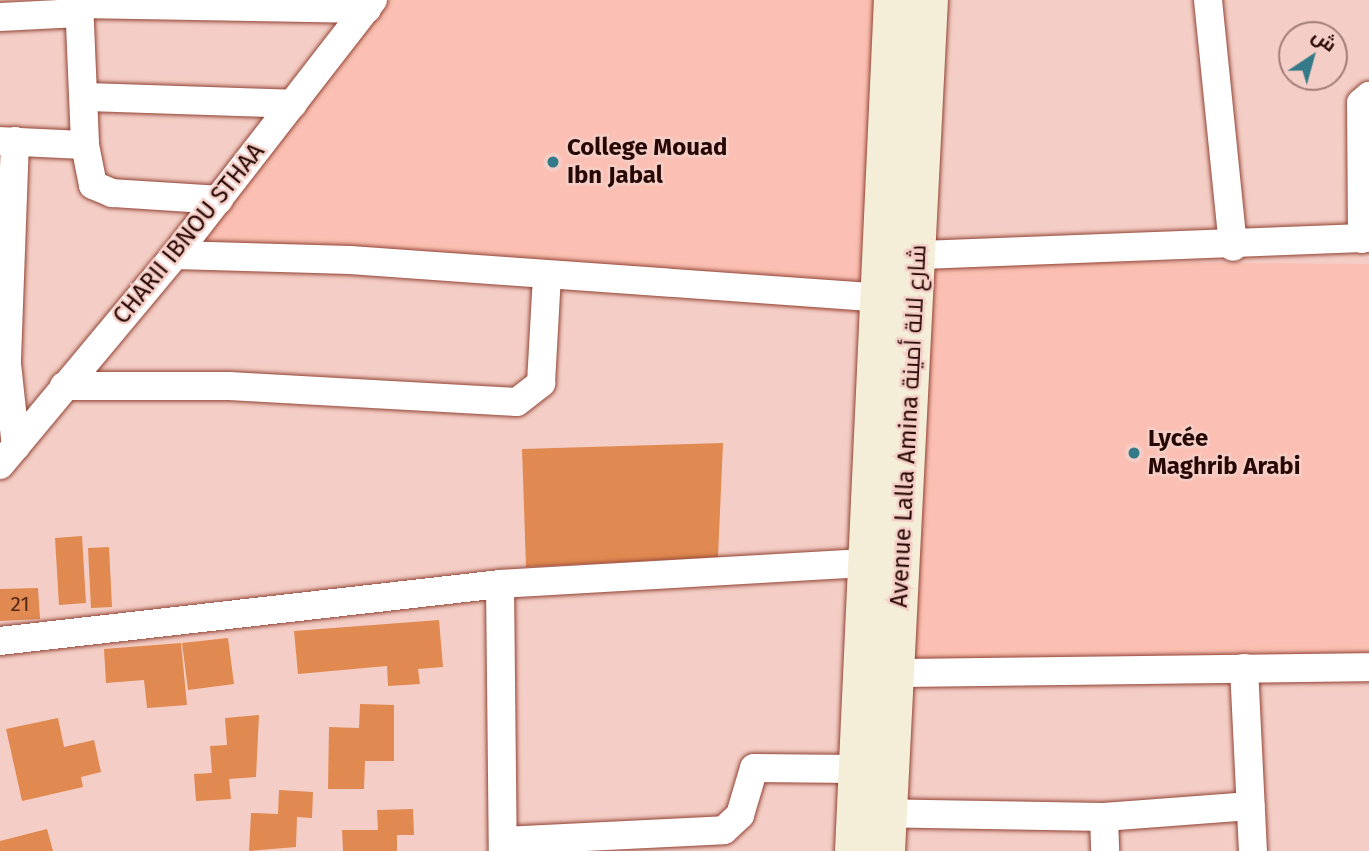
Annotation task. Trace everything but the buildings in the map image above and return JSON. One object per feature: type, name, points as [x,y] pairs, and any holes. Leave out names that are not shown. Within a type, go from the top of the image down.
[{"type":"street","name":"Avenue Lalla Amina شارع لالة أمينة","points":[[886,851],[856,769],[863,564],[893,0]]},
{"type":"street","name":"Avenue Lalla Amina شارع لالة أمينة","points":[[854,851],[871,813],[897,673],[919,255],[929,0]]},
{"type":"street","points":[[1208,0],[1233,247]]},
{"type":"street","points":[[0,17],[79,6],[370,4]]},
{"type":"street","name":"CHARII IBNOU STHAA","points":[[8,456],[175,255],[370,4]]},
{"type":"street","points":[[79,6],[86,97],[85,145],[93,186],[112,193],[219,200]]},
{"type":"street","points":[[878,257],[1233,247],[1365,238],[1361,103],[1369,96]]},
{"type":"street","points":[[86,97],[293,104]]},
{"type":"street","points":[[8,456],[8,141],[85,145]]},
{"type":"street","points":[[175,255],[876,296],[916,302]]},
{"type":"street","points":[[64,386],[229,386],[517,402],[541,383],[547,276]]},
{"type":"street","points":[[0,641],[500,584],[863,564]]},
{"type":"street","points":[[500,584],[503,846],[646,845],[729,827],[740,815],[754,768],[856,769]]},
{"type":"street","points":[[897,673],[1369,667]]},
{"type":"street","points":[[1244,668],[1253,851]]},
{"type":"street","points":[[871,813],[1104,817],[1251,806]]},
{"type":"street","points":[[1104,817],[1105,851]]},
{"type":"shaded area","name":"College Mouad Ibn Jabal","points":[[365,0],[880,0],[860,314],[168,248]]},
{"type":"shaded area","name":"Lycée Maghrib Arabi","points":[[918,260],[1369,264],[1369,677],[879,681]]},
{"type":"place","name":"College Mouad Ibn Jabal","points":[[553,162]]},
{"type":"place","name":"Lycée Maghrib Arabi","points":[[1134,453]]}]
